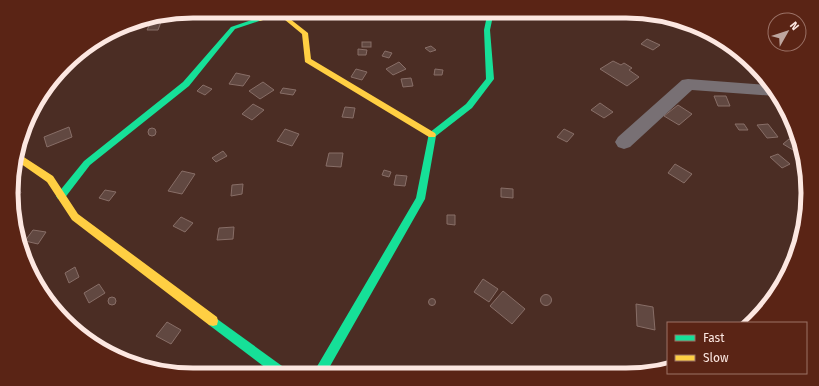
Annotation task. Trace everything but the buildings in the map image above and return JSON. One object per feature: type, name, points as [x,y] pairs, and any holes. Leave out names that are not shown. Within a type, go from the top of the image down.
[{"type":"street","points":[[61,196],[87,163],[186,84],[233,28],[264,18]]},
{"type":"street","points":[[286,18],[305,33],[308,60],[432,135]]},
{"type":"street","points":[[322,368],[420,199],[432,135],[469,106],[490,80],[487,30],[490,18]]},
{"type":"street","points":[[624,142],[688,84],[768,91]]},
{"type":"street","points":[[21,159],[50,179],[75,217],[276,368]]},
{"type":"traffic: fast","points":[[322,368],[420,199],[432,135],[469,106],[490,79],[487,30],[490,18]]},
{"type":"traffic: fast","points":[[61,196],[87,163],[186,84],[233,28],[260,19]]},
{"type":"traffic: fast","points":[[213,321],[276,368]]},
{"type":"traffic: slow","points":[[286,18],[305,33],[308,60],[432,135]]},
{"type":"traffic: slow","points":[[21,159],[50,179],[75,217],[213,321]]}]
